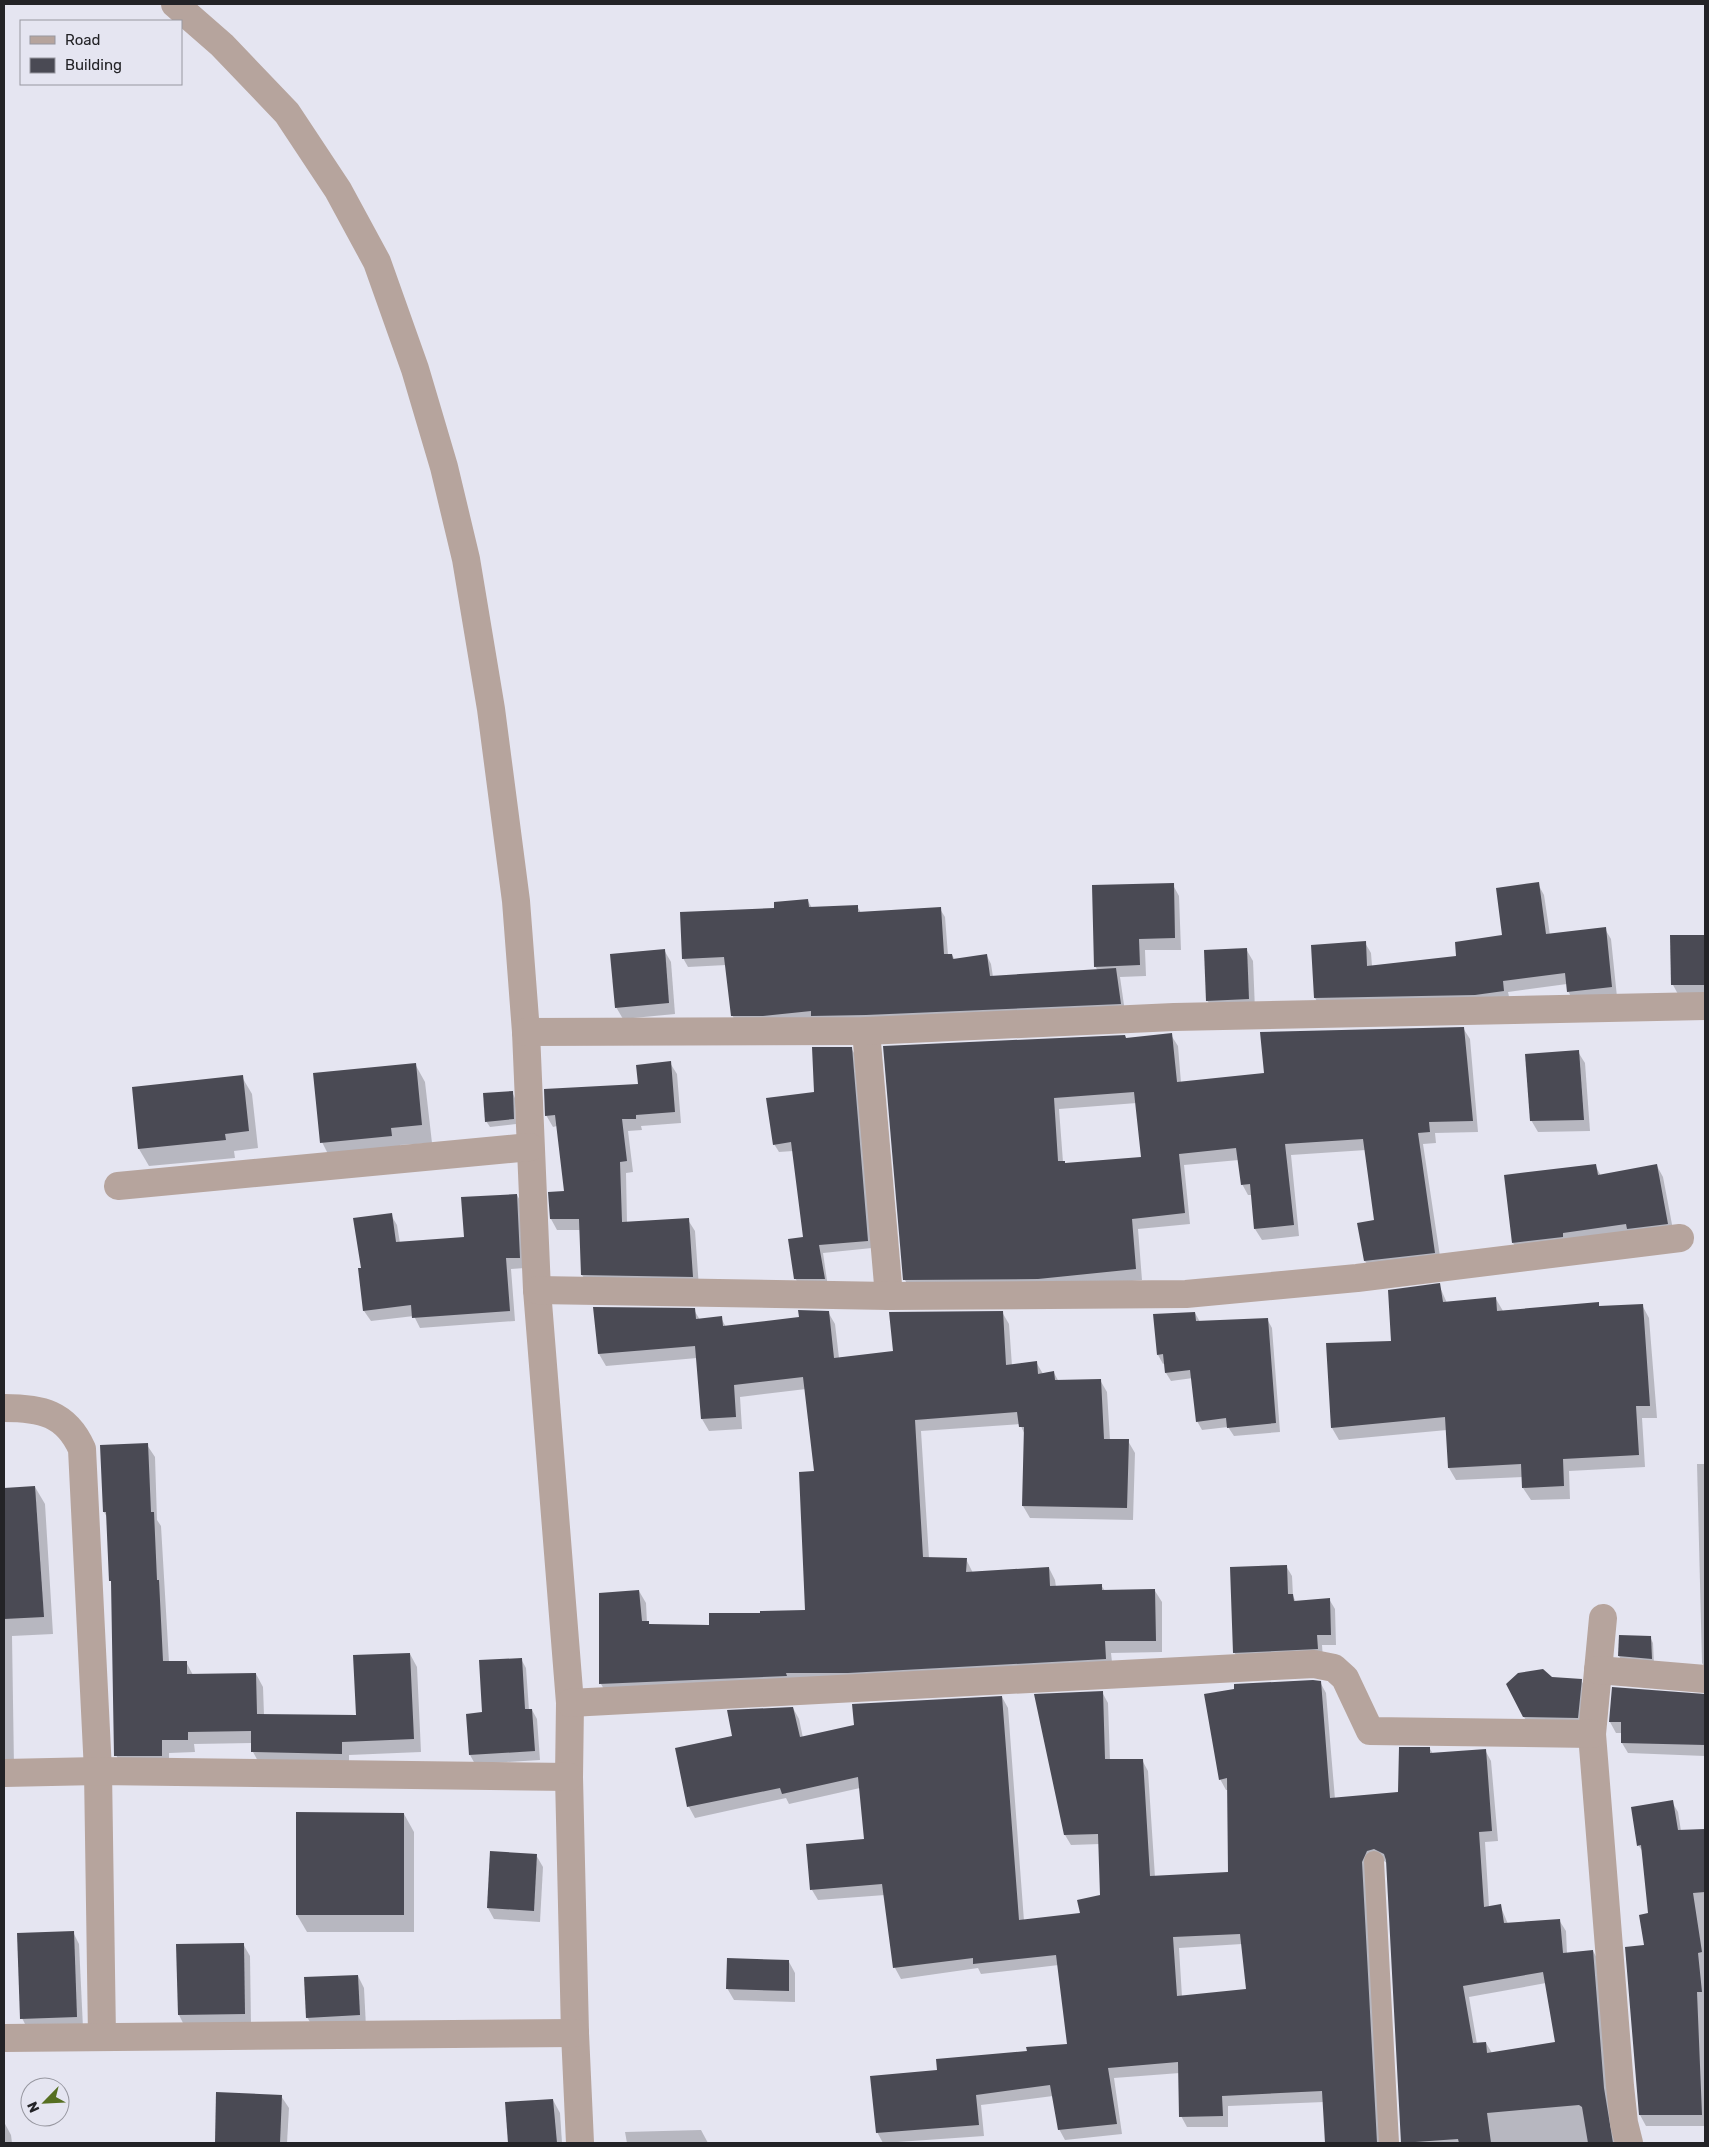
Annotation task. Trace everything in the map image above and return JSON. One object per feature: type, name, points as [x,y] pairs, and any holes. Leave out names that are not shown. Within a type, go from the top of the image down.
[{"type":"street","points":[[174,4],[222,45],[286,113],[338,190],[377,262],[415,369],[444,467],[466,559],[491,709],[516,901],[526,1032],[537,1290],[570,1702],[569,1777],[575,2033],[580,2143]]},
{"type":"street","points":[[526,1032],[866,1031],[1184,1017],[1705,1006]]},
{"type":"street","points":[[866,1031],[889,1296]]},
{"type":"street","points":[[118,1186],[530,1147]]},
{"type":"street","points":[[537,1290],[889,1296],[1186,1294],[1357,1278],[1680,1238]]},
{"type":"street","points":[[4,1408],[31,1408],[60,1418],[75,1432],[82,1449],[98,1771],[102,2037]]},
{"type":"street","points":[[1603,1618],[1592,1734],[1620,2086],[1624,2123],[1630,2143]]},
{"type":"street","points":[[570,1702],[1314,1664],[1334,1668],[1345,1678],[1370,1731],[1592,1734]]},
{"type":"street","points":[[1598,1670],[1705,1678]]},
{"type":"street","points":[[4,1773],[98,1771],[569,1777]]},
{"type":"street","points":[[4,2038],[575,2033]]},
{"type":"lane","points":[[1374,1860],[1389,2143]]},
{"type":"building","points":[[1539,882],[1546,934],[1606,927],[1612,987],[1567,992],[1565,973],[1503,981],[1504,991],[1475,995],[1314,998],[1311,945],[1366,941],[1367,966],[1456,956],[1455,942],[1502,935],[1496,888]]},
{"type":"building","points":[[1174,883],[1175,938],[1139,939],[1140,965],[1094,967],[1092,885]]},
{"type":"building","points":[[808,899],[809,907],[858,905],[858,912],[941,907],[944,954],[952,954],[953,959],[987,954],[990,976],[1116,968],[1121,1004],[866,1015],[811,1016],[811,1011],[763,1016],[731,1016],[724,957],[682,959],[680,912],[774,908],[774,902]]},
{"type":"building","points":[[1670,935],[1705,935],[1705,985],[1671,985]]},
{"type":"building","points":[[1247,948],[1249,999],[1206,1001],[1204,950]]},
{"type":"building","points":[[665,949],[669,1003],[615,1008],[610,954]]},
{"type":"building","points":[[1464,1027],[1473,1121],[1429,1122],[1430,1132],[1418,1133],[1435,1253],[1364,1261],[1357,1223],[1374,1220],[1363,1139],[1285,1144],[1294,1225],[1254,1229],[1250,1184],[1241,1185],[1236,1148],[1179,1154],[1185,1213],[1132,1219],[1136,1269],[1038,1279],[903,1280],[883,1046],[1125,1035],[1126,1038],[1172,1033],[1177,1082],[1264,1073],[1260,1032]],"holes":[[[1134,1092],[1141,1157],[1065,1163],[1065,1161],[1058,1161],[1054,1098]]]},
{"type":"building","points":[[812,1047],[852,1047],[868,1241],[819,1245],[825,1279],[794,1279],[788,1239],[803,1237],[791,1142],[773,1145],[766,1098],[814,1092]]},
{"type":"building","points":[[1579,1050],[1584,1120],[1530,1121],[1525,1054]]},
{"type":"building","points":[[671,1061],[675,1112],[636,1115],[636,1119],[622,1119],[627,1161],[620,1162],[622,1222],[689,1218],[693,1277],[581,1275],[579,1219],[550,1219],[548,1192],[564,1191],[555,1115],[545,1116],[544,1089],[638,1084],[636,1065]]},
{"type":"building","points":[[416,1063],[422,1125],[391,1128],[392,1136],[320,1143],[313,1073]]},
{"type":"building","points":[[243,1075],[249,1131],[225,1134],[226,1140],[138,1149],[132,1087]]},
{"type":"building","points":[[513,1091],[514,1119],[485,1122],[483,1093]]},
{"type":"building","points":[[1596,1164],[1598,1175],[1657,1164],[1668,1224],[1627,1229],[1626,1224],[1563,1233],[1563,1237],[1512,1243],[1504,1175]]},
{"type":"building","points":[[517,1194],[520,1258],[506,1258],[510,1311],[412,1318],[411,1305],[363,1311],[358,1268],[361,1268],[353,1218],[392,1213],[396,1242],[464,1237],[461,1197]]},
{"type":"building","points":[[1440,1283],[1443,1302],[1496,1297],[1497,1311],[1599,1302],[1599,1306],[1643,1304],[1650,1406],[1636,1406],[1639,1455],[1563,1459],[1564,1486],[1522,1488],[1521,1464],[1448,1468],[1445,1417],[1331,1428],[1326,1343],[1391,1341],[1388,1290]]},
{"type":"building","points":[[593,1307],[695,1308],[696,1319],[722,1316],[723,1326],[799,1317],[798,1310],[829,1311],[834,1358],[893,1351],[889,1312],[1003,1311],[1006,1365],[1037,1361],[1038,1374],[1054,1371],[1055,1380],[1101,1379],[1104,1439],[1129,1439],[1127,1508],[1022,1506],[1024,1427],[1019,1427],[1017,1412],[915,1420],[923,1557],[967,1558],[966,1572],[1049,1567],[1050,1586],[1102,1584],[1102,1590],[1155,1589],[1156,1641],[1105,1641],[1106,1659],[848,1673],[786,1673],[787,1676],[599,1684],[599,1593],[639,1590],[642,1621],[649,1621],[649,1624],[709,1625],[709,1613],[760,1613],[760,1611],[805,1610],[799,1472],[814,1471],[803,1377],[734,1385],[736,1417],[701,1419],[695,1346],[598,1354]]},
{"type":"building","points":[[1195,1312],[1196,1321],[1268,1318],[1276,1423],[1227,1428],[1226,1418],[1196,1422],[1190,1370],[1165,1373],[1163,1354],[1157,1355],[1153,1314]]},
{"type":"building","points":[[148,1443],[151,1512],[154,1512],[163,1661],[187,1661],[187,1674],[256,1673],[257,1714],[356,1715],[353,1655],[410,1653],[414,1739],[342,1742],[342,1754],[251,1752],[251,1731],[188,1732],[188,1740],[162,1740],[162,1756],[114,1756],[111,1581],[109,1581],[106,1512],[103,1512],[100,1445]]},
{"type":"building","points":[[35,1486],[44,1617],[4,1619],[4,1488]]},
{"type":"building","points":[[1287,1565],[1288,1594],[1293,1594],[1294,1601],[1330,1598],[1331,1635],[1317,1635],[1318,1649],[1233,1653],[1230,1567]]},
{"type":"building","points":[[1619,1635],[1651,1636],[1652,1659],[1618,1656]]},
{"type":"building","points":[[522,1658],[525,1709],[532,1709],[535,1751],[469,1755],[466,1714],[482,1712],[479,1660]]},
{"type":"building","points":[[1543,1669],[1552,1677],[1582,1679],[1578,1718],[1523,1717],[1506,1684],[1518,1673]]},
{"type":"building","points":[[1321,1681],[1330,1798],[1398,1792],[1399,1747],[1430,1747],[1430,1753],[1486,1749],[1492,1831],[1479,1832],[1484,1907],[1501,1904],[1504,1923],[1560,1919],[1563,1953],[1593,1950],[1604,2088],[1613,2143],[1588,2143],[1582,2107],[1579,2105],[1487,2113],[1491,2143],[1459,2143],[1458,2139],[1401,2143],[1386,1860],[1384,1854],[1374,1849],[1367,1851],[1362,1862],[1377,2143],[1325,2143],[1322,2091],[1222,2096],[1223,2116],[1179,2117],[1178,2062],[1108,2068],[1117,2124],[1058,2130],[1050,2085],[976,2095],[979,2125],[876,2133],[870,2076],[937,2070],[936,2059],[1027,2051],[1026,2047],[1067,2044],[1056,1955],[973,1964],[973,1958],[893,1968],[882,1884],[810,1890],[806,1844],[864,1839],[858,1777],[782,1794],[780,1788],[687,1807],[675,1748],[732,1736],[727,1710],[793,1707],[800,1737],[854,1725],[852,1704],[1002,1696],[1019,1920],[1080,1913],[1077,1900],[1100,1895],[1098,1834],[1064,1835],[1034,1694],[1103,1691],[1105,1759],[1143,1759],[1150,1876],[1228,1872],[1227,1778],[1219,1780],[1204,1694],[1234,1689],[1234,1684]],"holes":[[[1240,1934],[1246,1989],[1177,1996],[1173,1937]],[[1543,1972],[1555,2042],[1487,2053],[1486,2042],[1473,2043],[1463,1986]]]},
{"type":"building","points":[[1612,1687],[1705,1694],[1705,1745],[1621,1743],[1621,1722],[1609,1722]]},
{"type":"building","points":[[1673,1800],[1678,1830],[1705,1829],[1705,1892],[1693,1893],[1702,1952],[1698,1953],[1702,1992],[1697,1992],[1702,2115],[1639,2115],[1625,1947],[1644,1945],[1639,1915],[1648,1913],[1641,1845],[1637,1846],[1631,1807]]},
{"type":"building","points":[[296,1812],[404,1813],[404,1915],[296,1915]]},
{"type":"building","points":[[490,1851],[537,1854],[534,1911],[487,1908]]},
{"type":"building","points":[[74,1931],[77,2017],[20,2019],[17,1933]]},
{"type":"building","points":[[244,1943],[245,2014],[178,2015],[176,1944]]},
{"type":"building","points":[[727,1958],[789,1960],[789,1991],[726,1989]]},
{"type":"building","points":[[358,1975],[360,2015],[306,2018],[304,1977]]},
{"type":"building","points":[[216,2092],[282,2095],[280,2143],[215,2143]]},
{"type":"building","points":[[553,2099],[557,2143],[508,2143],[505,2102]]}]
